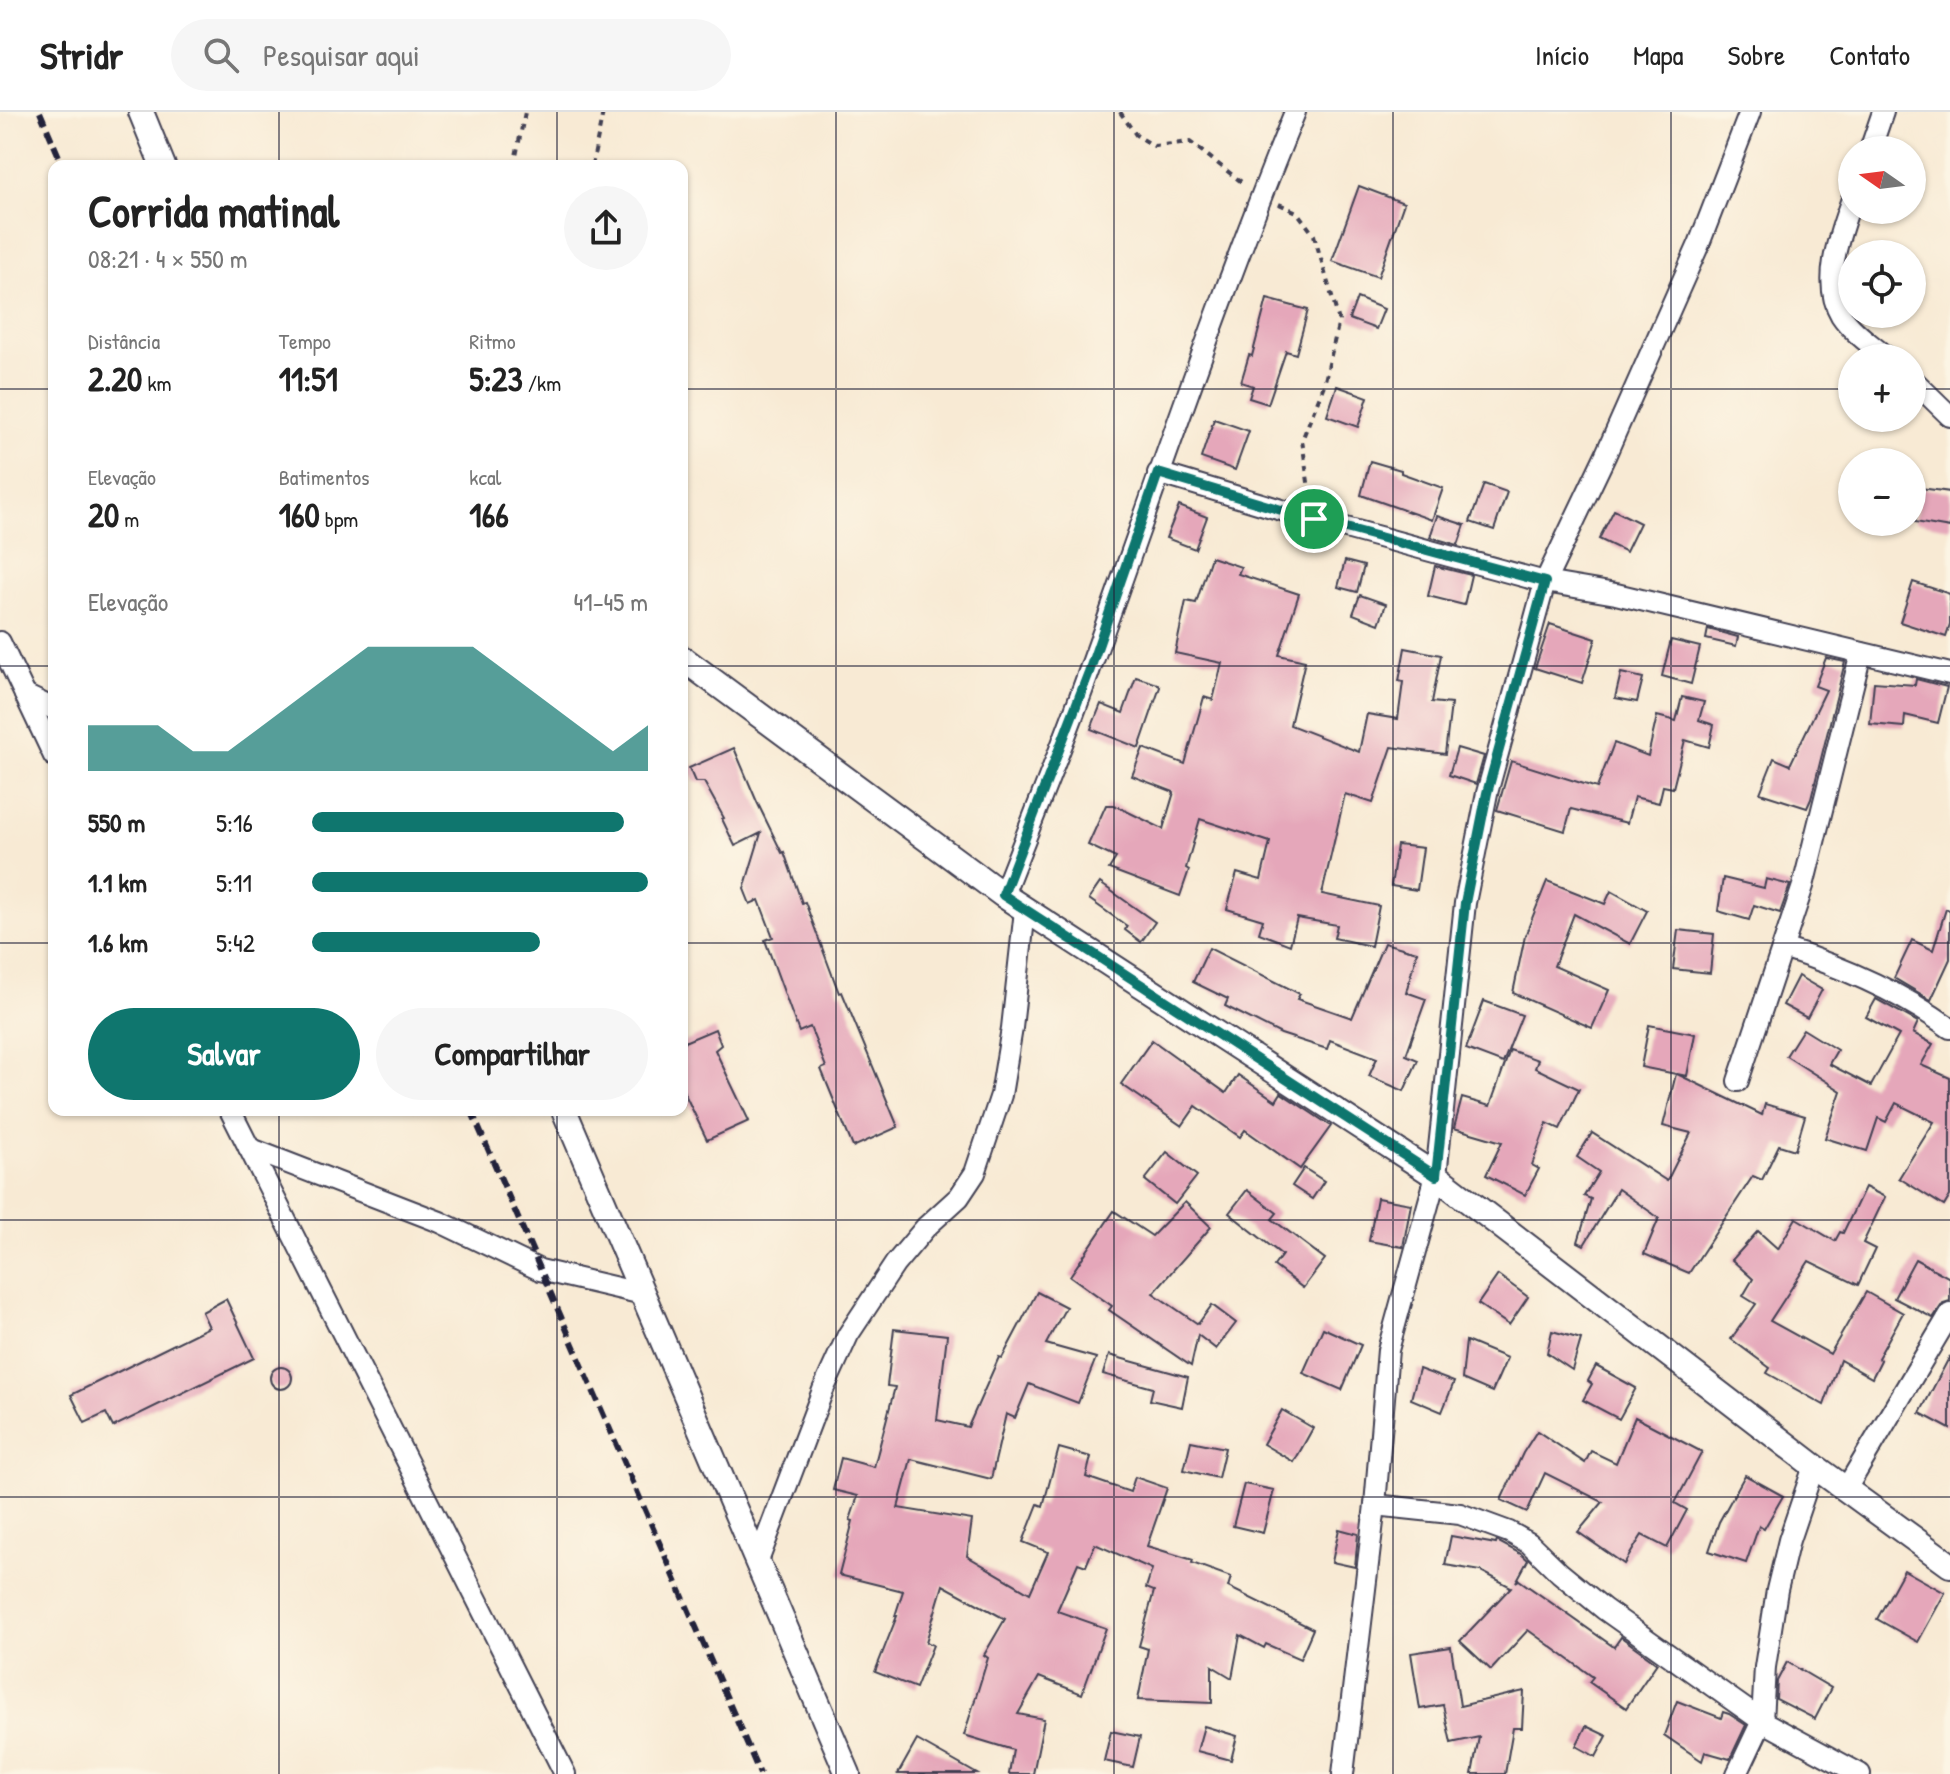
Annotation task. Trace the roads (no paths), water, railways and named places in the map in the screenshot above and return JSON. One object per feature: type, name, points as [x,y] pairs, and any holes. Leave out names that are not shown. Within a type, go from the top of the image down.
[{"type":"street","points":[[141,112],[161,160]]},
{"type":"street","points":[[1003,895],[1089,672],[1158,473],[1295,112]]},
{"type":"street","points":[[1343,1774],[1375,1505],[1388,1350],[1436,1176],[1465,903],[1487,793],[1545,582],[1606,454],[1699,244],[1750,112]]},
{"type":"street","points":[[1875,136],[1883,112]]},
{"type":"street","points":[[1845,224],[1833,269],[1832,295],[1842,315],[1870,344]]},
{"type":"street","points":[[1926,393],[1950,416]]},
{"type":"street","points":[[1158,473],[1545,582],[1616,594],[1950,674]]},
{"type":"street","points":[[0,642],[48,743]]},
{"type":"street","points":[[1738,1081],[1803,886],[1861,653]]},
{"type":"street","points":[[688,662],[1003,895],[1436,1176],[1814,1466],[1950,1565]]},
{"type":"street","points":[[25,695],[48,706]]},
{"type":"street","points":[[758,1561],[823,1390],[848,1335],[895,1264],[926,1227],[959,1197],[975,1173],[1001,1095],[1025,910]]},
{"type":"street","points":[[1783,948],[1866,979],[1908,999],[1950,1028]]},
{"type":"street","points":[[233,1116],[565,1774]]},
{"type":"street","points":[[567,1116],[848,1774]]},
{"type":"street","points":[[249,1148],[440,1222],[540,1270],[643,1294]]},
{"type":"street","points":[[1846,1489],[1950,1314]]},
{"type":"street","points":[[1737,1774],[1762,1721],[1765,1667],[1777,1590],[1789,1540],[1814,1466]]},
{"type":"street","points":[[1375,1505],[1460,1514],[1529,1543],[1604,1609],[1762,1721],[1860,1774]]},
{"type":"railway","points":[[40,112],[60,160]]},
{"type":"railway","points":[[474,1116],[760,1774]]}]
